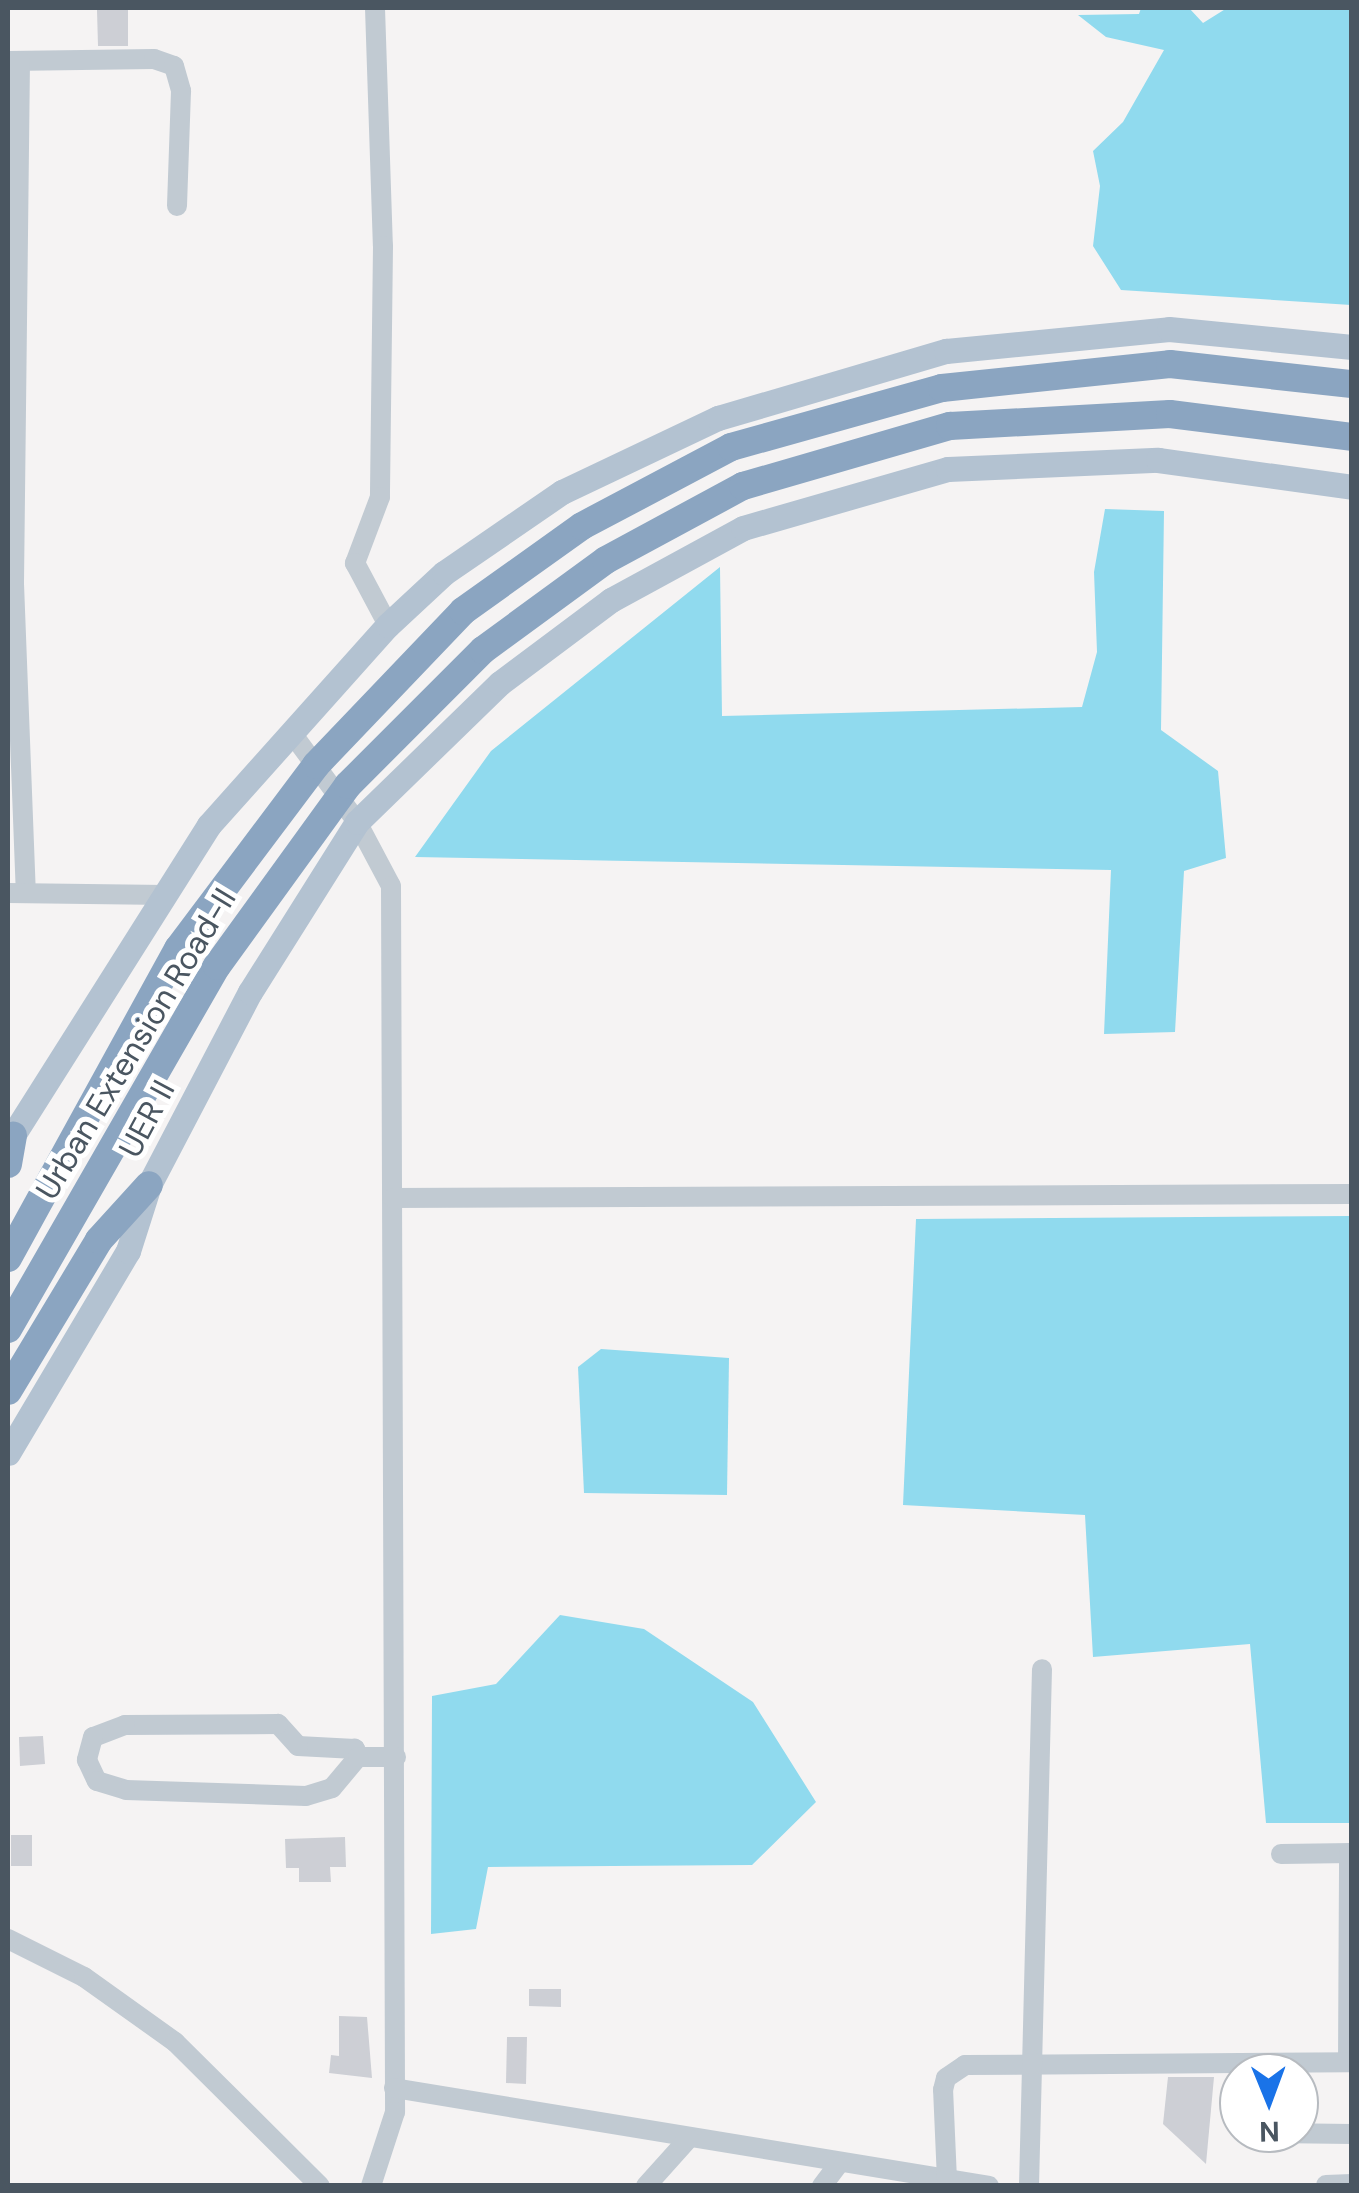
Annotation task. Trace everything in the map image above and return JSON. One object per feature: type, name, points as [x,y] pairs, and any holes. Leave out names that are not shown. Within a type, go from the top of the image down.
[{"type":"highway","name":"Urban Extension Road-II","points":[[8,1258],[178,948],[319,762],[463,611],[582,526],[732,447],[942,388],[1170,364],[1352,384]]},
{"type":"highway","name":"Urban Extension Road-II","points":[[8,1329],[217,966],[338,799],[483,650],[606,560],[743,486],[950,426],[1170,414],[1352,437]]},
{"type":"highway","points":[[8,1164],[10,1139]]},
{"type":"highway","points":[[8,1391],[98,1240],[149,1184]]},
{"type":"main road","points":[[10,1139],[208,825],[388,625],[444,573],[562,492],[718,418],[946,351],[1170,329],[1352,347]]},
{"type":"main road","name":"UER II","points":[[8,1453],[128,1251],[149,1184],[250,992],[358,822],[500,683],[610,600],[743,528],[948,470],[1158,460],[1352,487]]},
{"type":"street","points":[[375,8],[383,246],[380,497],[354,563],[388,625]]},
{"type":"street","points":[[166,895],[17,893],[11,699],[14,61],[154,59],[174,66],[180,92],[177,206]]},
{"type":"street","points":[[291,732],[319,762],[338,799],[358,822],[391,886],[394,2088],[391,2140],[372,2186]]},
{"type":"street","points":[[392,1198],[1352,1194]]},
{"type":"street","points":[[1029,2186],[1042,1669]]},
{"type":"street","points":[[278,1724],[298,1746],[355,1750],[358,1757],[332,1788],[306,1796],[126,1790],[98,1780],[87,1760],[93,1738],[103,1731],[144,1725],[278,1724]]},
{"type":"street","points":[[358,1757],[396,1757]]},
{"type":"street","points":[[1281,1854],[1350,1853],[1350,2062],[1319,2065]]},
{"type":"street","points":[[8,1939],[84,1977],[175,2042],[306,2182]]},
{"type":"street","points":[[947,2180],[946,2078],[965,2065],[1034,2061],[1219,2067]]},
{"type":"street","points":[[394,2088],[838,2165],[989,2186]]},
{"type":"street","points":[[1319,2134],[1352,2134]]},
{"type":"street","points":[[646,2186],[689,2138]]},
{"type":"street","points":[[822,2186],[838,2165]]},
{"type":"street","points":[[1326,2185],[1352,2184]]},
{"type":"water","points":[[1141,8],[1189,8],[1203,23],[1227,8],[1351,8],[1351,305],[1121,290],[1093,246],[1100,186],[1093,151],[1123,122],[1164,50],[1106,37],[1078,15],[1139,14]]},
{"type":"water","points":[[1105,509],[1164,511],[1161,730],[1218,771],[1226,858],[1184,871],[1175,1032],[1104,1034],[1111,870],[415,857],[491,751],[720,567],[722,716],[1082,707],[1097,652],[1094,572]]},
{"type":"water","points":[[1351,1216],[1351,1823],[1266,1823],[1250,1644],[1093,1657],[1085,1515],[903,1505],[916,1219]]},
{"type":"water","points":[[601,1349],[729,1358],[727,1495],[584,1493],[578,1367]]},
{"type":"water","points":[[560,1615],[644,1629],[753,1702],[816,1802],[752,1865],[488,1867],[476,1929],[431,1934],[432,1696],[496,1684]]},
{"type":"building","points":[[97,10],[128,10],[128,46],[98,46]]},
{"type":"building","points":[[43,1736],[45,1764],[20,1766],[19,1737]]},
{"type":"building","points":[[11,1835],[32,1835],[32,1866],[11,1866]]},
{"type":"building","points":[[345,1837],[346,1867],[330,1867],[331,1882],[299,1882],[299,1868],[286,1868],[285,1839]]},
{"type":"building","points":[[529,1989],[561,1989],[561,2007],[529,2006]]},
{"type":"building","points":[[339,2016],[367,2017],[372,2078],[329,2073],[331,2055],[339,2056]]},
{"type":"building","points":[[507,2037],[527,2037],[526,2084],[506,2083]]},
{"type":"building","points":[[1168,2077],[1214,2077],[1206,2164],[1163,2124]]}]
